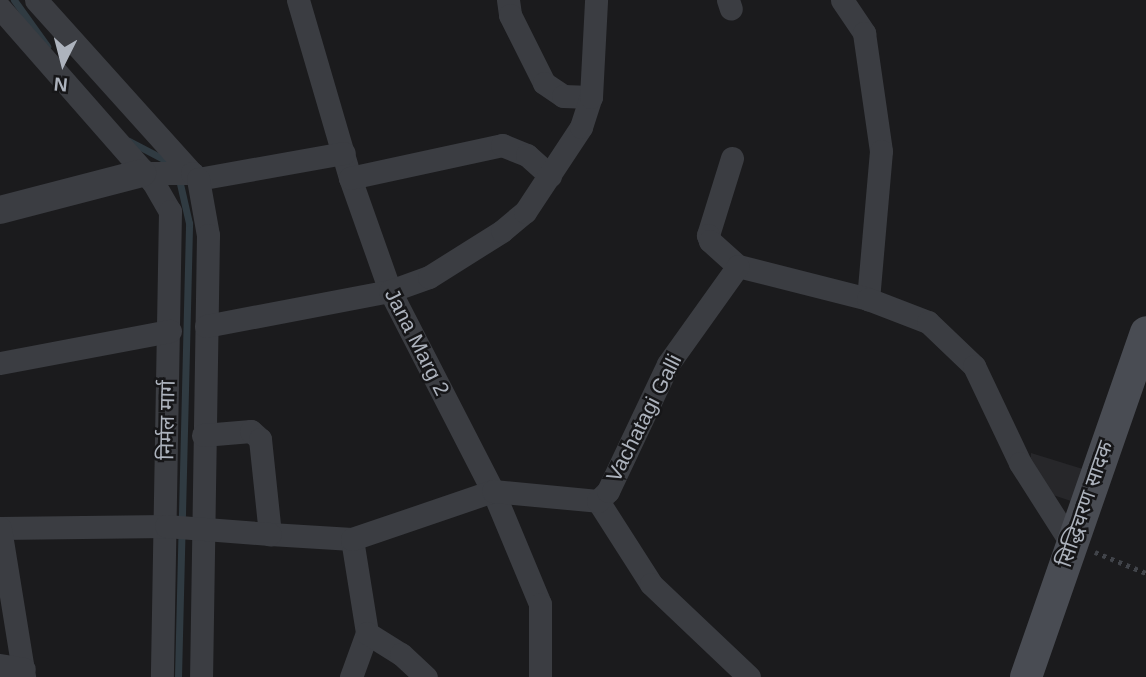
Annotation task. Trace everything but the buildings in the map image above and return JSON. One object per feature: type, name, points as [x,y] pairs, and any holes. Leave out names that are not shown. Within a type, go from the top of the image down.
[{"type":"main road","name":"सिद्धिचरण सादक","points":[[1026,677],[1146,332]]},
{"type":"street","points":[[36,0],[191,175],[208,235],[201,677]]},
{"type":"street","name":"Jana Marg 2","points":[[298,0],[350,178],[390,291],[493,491],[540,604],[540,677]]},
{"type":"street","points":[[508,0],[510,15],[544,83],[562,96],[591,97]]},
{"type":"street","points":[[206,326],[390,291],[472,254],[525,212],[581,127],[591,97],[596,0]]},
{"type":"street","points":[[842,0],[864,33],[881,151],[868,299]]},
{"type":"street","name":"निर्मल मार्ग","points":[[0,8],[146,172],[170,211],[167,526],[162,677]]},
{"type":"street","points":[[350,178],[502,145],[527,155],[550,176]]},
{"type":"street","points":[[0,210],[146,172],[191,175],[344,153]]},
{"type":"street","points":[[732,158],[708,235],[738,266],[868,299],[928,322],[974,366],[1020,463],[1071,543]]},
{"type":"street","name":"Vachatagi Galli","points":[[598,501],[608,491],[668,363],[738,266]]},
{"type":"street","points":[[0,363],[170,331]]},
{"type":"street","points":[[203,435],[251,431],[260,439],[270,534]]},
{"type":"street","points":[[0,665],[24,673],[0,528],[203,527],[352,539],[493,491]]},
{"type":"street","name":"Vachatagi Galli","points":[[493,491],[598,501]]},
{"type":"street","name":"Vachatagi Galli","points":[[598,501],[651,584],[749,677]]},
{"type":"street","points":[[351,677],[367,633],[352,539]]},
{"type":"street","points":[[367,633],[401,653],[426,677]]},
{"type":"path","points":[[1071,543],[1146,573]]},
{"type":"shaded area","points":[[1031,453],[1086,470],[1077,503],[1044,492],[1030,470]]},
{"type":"waterway","points":[[14,0],[47,46]]},
{"type":"waterway","points":[[129,141],[171,163]]},
{"type":"waterway","points":[[178,175],[189,223],[178,677]]}]
